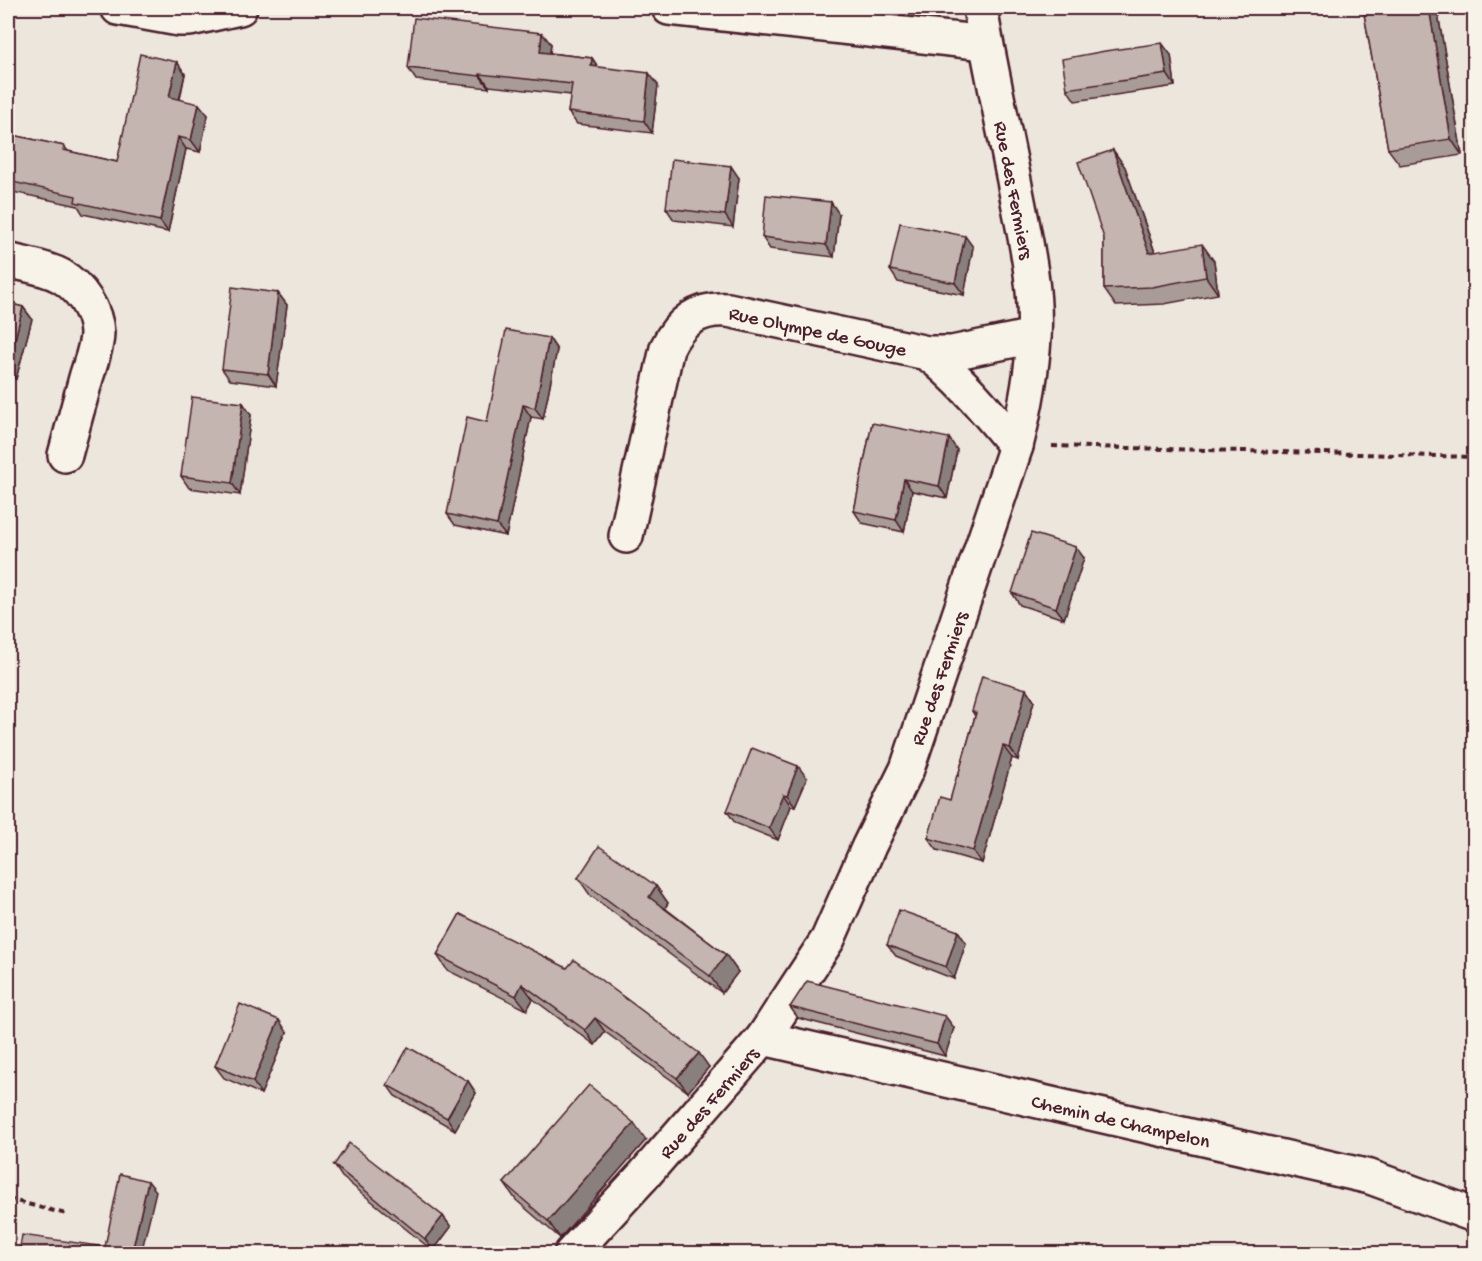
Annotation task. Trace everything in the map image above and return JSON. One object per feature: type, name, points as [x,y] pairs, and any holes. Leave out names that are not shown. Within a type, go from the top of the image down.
[{"type":"street","points":[[118,8],[190,20],[240,8]]},
{"type":"street","points":[[669,8],[986,43]]},
{"type":"street","name":"Rue des Fermiers","points":[[571,1254],[644,1175],[763,1038],[828,939],[869,846],[907,769],[1016,446],[1028,388],[1034,336],[1033,295],[1027,248],[980,8]]},
{"type":"street","points":[[8,260],[60,275],[76,287],[82,295],[95,322],[97,331],[94,350],[65,455]]},
{"type":"street","name":"Rue Olympe de Gouge","points":[[626,536],[667,348],[683,325],[697,314],[713,309],[728,310],[927,353],[952,353],[1034,336]]},
{"type":"street","name":"Rue Olympe de Gouge","points":[[927,353],[962,384],[1016,446]]},
{"type":"street","name":"Chemin de Champelon","points":[[763,1038],[1370,1177],[1474,1215]]},
{"type":"path","points":[[1016,446],[1474,457]]},
{"type":"path","points":[[8,1199],[66,1214]]},
{"type":"building","points":[[1363,8],[1429,8],[1451,139],[1388,149]]},
{"type":"building","points":[[414,18],[542,33],[540,52],[592,58],[591,66],[649,73],[644,121],[568,112],[572,84],[408,68]]},
{"type":"building","points":[[1162,43],[1167,74],[1067,89],[1062,59]]},
{"type":"building","points":[[140,54],[177,62],[169,97],[199,104],[191,140],[178,137],[160,221],[75,202],[76,196],[8,181],[8,134],[64,146],[63,150],[117,162]]},
{"type":"building","points":[[1113,150],[1149,253],[1202,244],[1206,277],[1152,287],[1104,289],[1104,238],[1078,162]]},
{"type":"building","points":[[672,159],[731,166],[725,215],[666,208]]},
{"type":"building","points":[[766,195],[831,202],[826,245],[762,237]]},
{"type":"building","points":[[900,223],[965,236],[955,283],[890,270]]},
{"type":"building","points":[[232,287],[278,293],[268,374],[222,369]]},
{"type":"building","points":[[8,303],[23,307],[8,367]]},
{"type":"building","points":[[506,330],[549,338],[535,408],[523,405],[497,525],[447,514],[467,417],[487,422]]},
{"type":"building","points":[[192,397],[243,403],[232,483],[181,476]]},
{"type":"building","points":[[872,423],[949,438],[939,486],[904,479],[896,520],[854,511]]},
{"type":"building","points":[[1031,533],[1076,547],[1056,608],[1012,593]]},
{"type":"building","points":[[982,676],[1026,689],[1010,748],[1003,746],[973,851],[928,838],[940,797],[950,800],[958,776],[976,713],[972,711]]},
{"type":"building","points":[[752,748],[798,766],[787,795],[783,794],[769,828],[727,811]]},
{"type":"building","points":[[599,846],[656,886],[649,897],[726,955],[710,976],[578,878]]},
{"type":"building","points":[[899,910],[958,931],[946,967],[887,945]]},
{"type":"building","points":[[460,914],[567,968],[574,960],[699,1053],[677,1078],[595,1018],[585,1030],[522,984],[516,996],[437,955]]},
{"type":"building","points":[[807,981],[945,1016],[937,1044],[790,1007]]},
{"type":"building","points":[[240,1004],[279,1020],[253,1082],[215,1066]]},
{"type":"building","points":[[408,1047],[468,1081],[447,1118],[387,1085]]},
{"type":"building","points":[[589,1085],[634,1123],[548,1221],[504,1183]]},
{"type":"building","points":[[349,1143],[443,1216],[425,1239],[334,1165]]},
{"type":"building","points":[[120,1174],[148,1181],[132,1252],[142,1254],[19,1254],[22,1235],[105,1247]]}]
